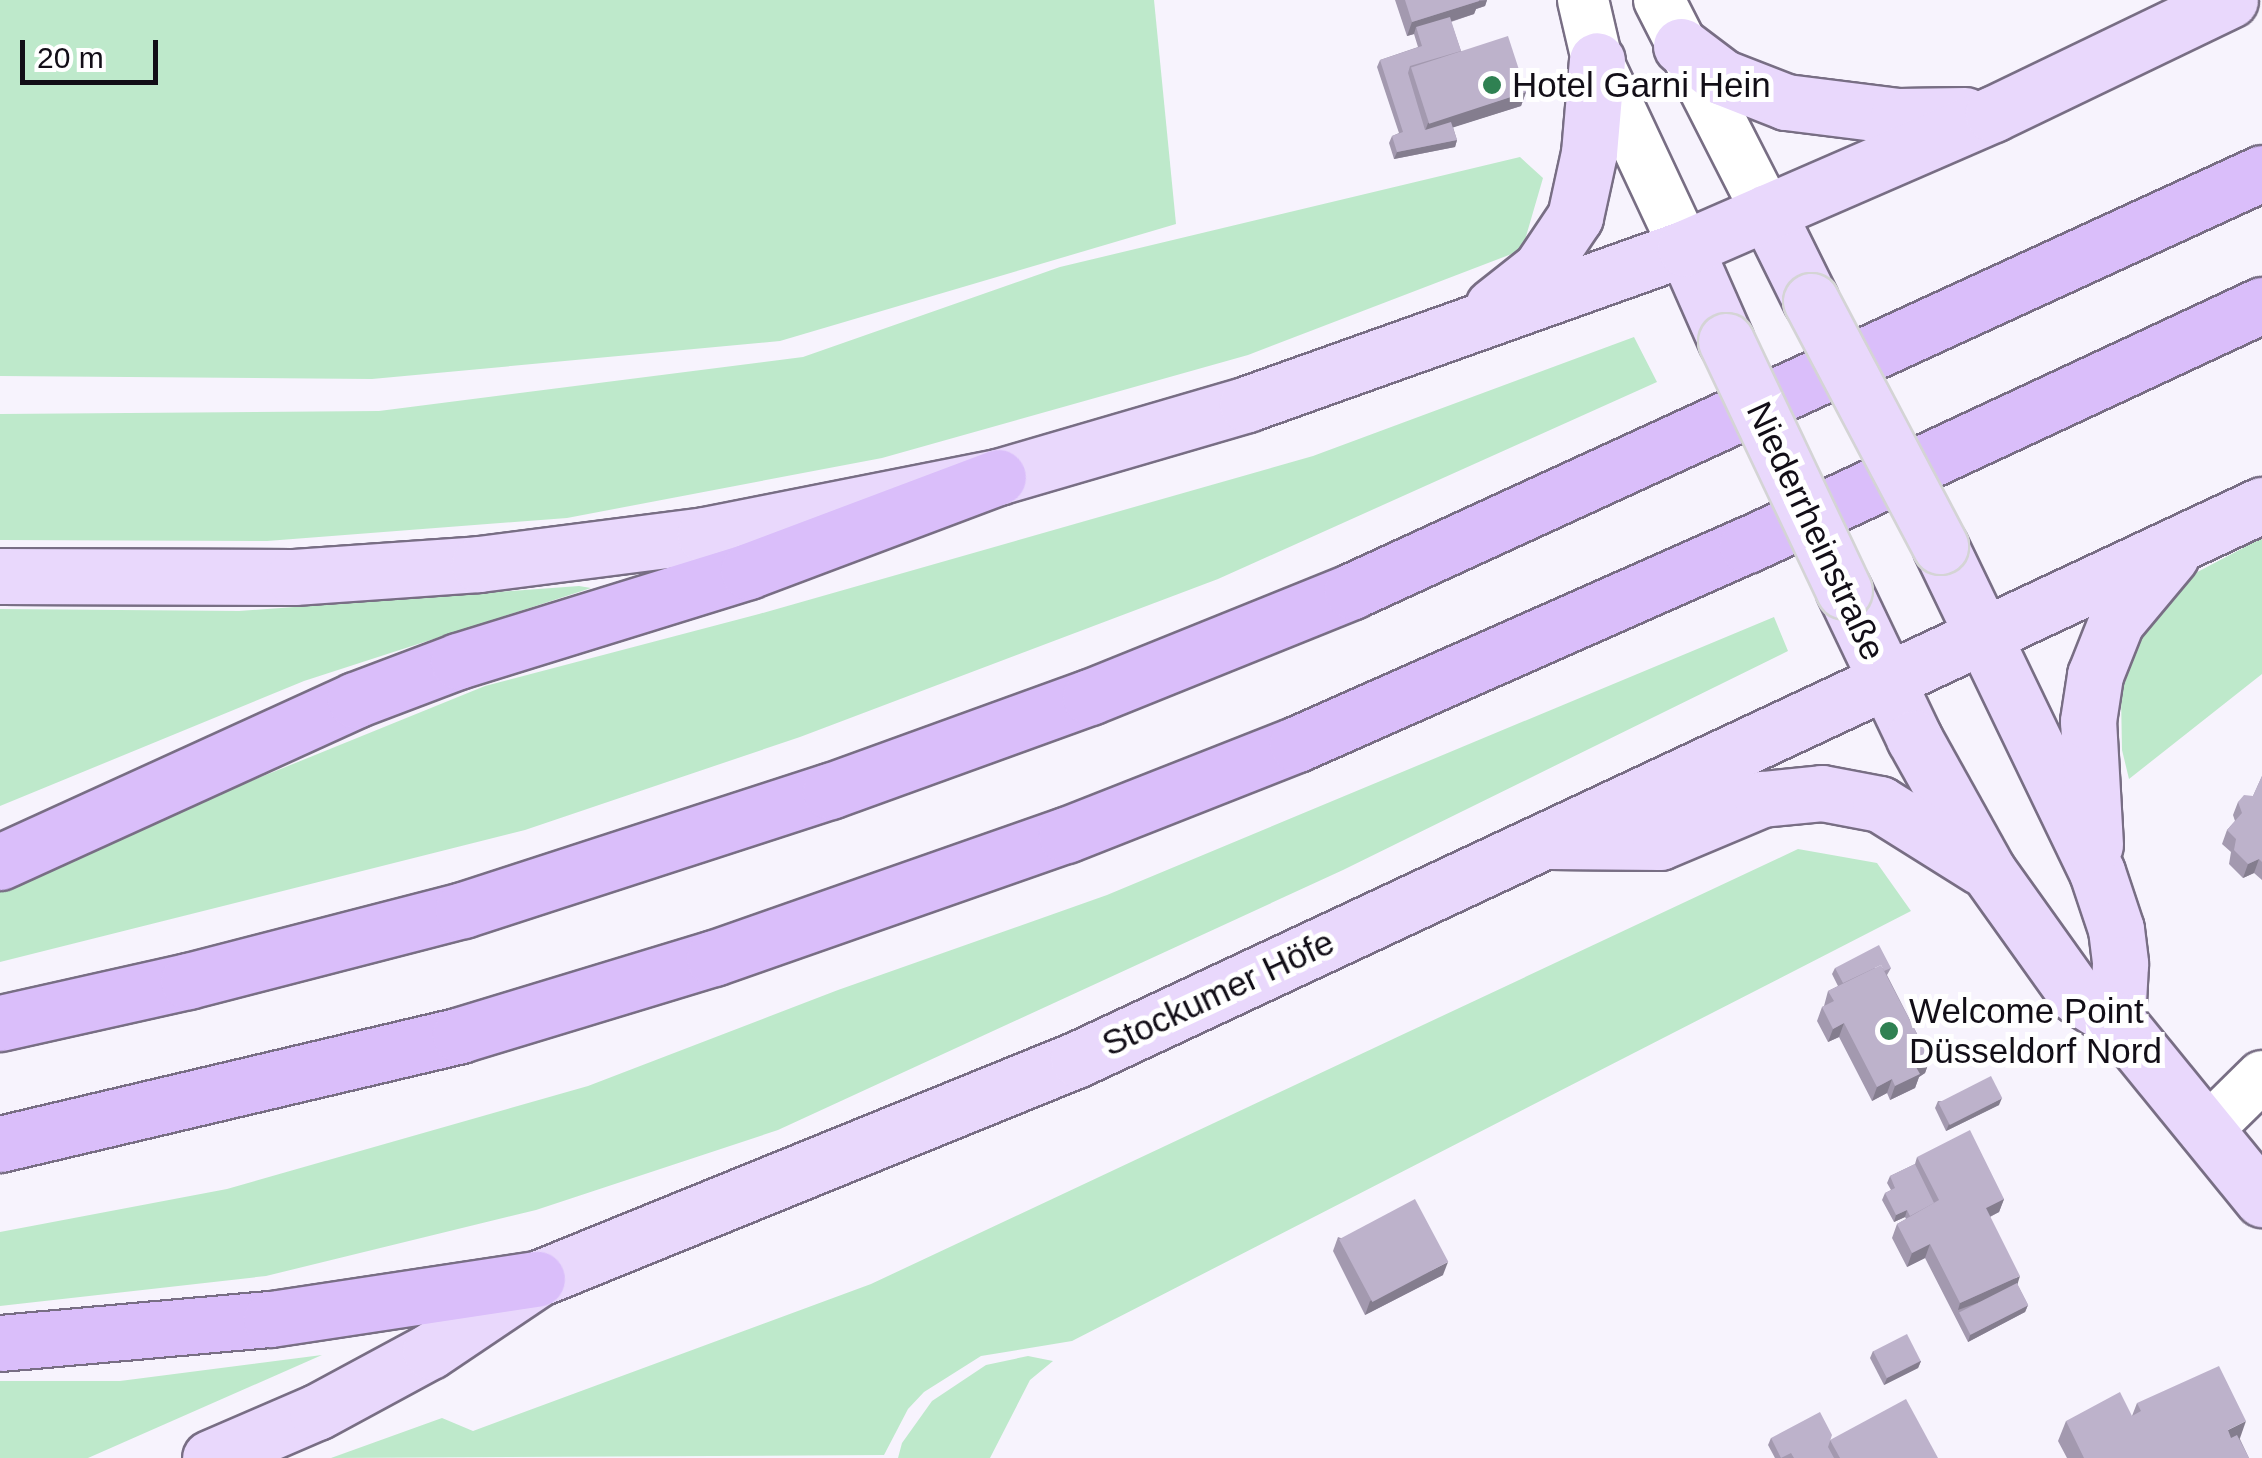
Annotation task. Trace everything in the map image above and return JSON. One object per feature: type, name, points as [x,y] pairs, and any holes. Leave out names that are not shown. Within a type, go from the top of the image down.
[{"type":"highway","points":[[0,1022],[188,982],[463,910],[830,791],[1090,698],[1370,583],[2262,173]]},
{"type":"highway","points":[[0,1144],[460,1035],[714,958],[1066,835],[1297,744],[1747,545],[2262,306]]},
{"type":"highway","points":[[0,862],[355,700],[458,661],[748,571],[998,477]]},
{"type":"highway","points":[[0,1343],[271,1319],[537,1279]]},
{"type":"main road","points":[[0,576],[294,578],[479,564],[705,535],[860,500],[998,477],[1247,404],[1686,248],[1993,114],[2230,0]]},
{"type":"main road","points":[[1670,23],[1736,84],[1786,102],[1898,116],[1993,114]]},
{"type":"main road","points":[[1471,324],[1540,269],[1575,218],[1589,153],[1597,60]]},
{"type":"main road","points":[[1767,212],[1940,546],[2097,872],[2116,929],[2120,964],[2117,1022]]},
{"type":"main road","name":"Niederrheinstraße","points":[[1686,248],[1886,678],[1988,872],[2077,996],[2117,1022],[2262,1199]]},
{"type":"main road","name":"Stockumer Höfe","points":[[210,1458],[349,1395],[430,1351],[537,1279],[1078,1059],[1537,840],[2262,505]]},
{"type":"main road","points":[[2097,872],[2088,720],[2095,675],[2116,622],[2182,542]]},
{"type":"main road","points":[[1537,840],[1660,842],[1762,799],[1822,793],[1880,804],[1988,872]]},
{"type":"street","name":"Niederrheinstraße","points":[[1583,0],[1597,60],[1686,248]]},
{"type":"street","points":[[1670,23],[1767,212]]},
{"type":"street","points":[[2205,1132],[2262,1076]]},
{"type":"green space","points":[[0,0],[1154,0],[1176,224],[780,341],[372,379],[0,376]]},
{"type":"green space","points":[[1520,157],[1543,178],[1522,250],[1248,355],[882,458],[567,518],[267,541],[0,540],[0,414],[379,411],[803,357],[1060,267]]},
{"type":"green space","points":[[1634,337],[1657,382],[1218,579],[800,737],[525,830],[0,962],[0,883],[485,686],[759,614],[1313,456]]},
{"type":"green space","points":[[2262,538],[2262,674],[2129,779],[2122,750],[2121,696],[2108,687],[2167,588]]},
{"type":"green space","points":[[591,588],[304,681],[0,806],[0,609],[239,611]]},
{"type":"green space","points":[[1774,617],[1788,651],[1343,870],[778,1130],[536,1210],[266,1276],[0,1306],[0,1232],[227,1189],[588,1086],[838,990],[1107,895]]},
{"type":"green space","points":[[1798,849],[1877,863],[1911,911],[1072,1341],[981,1356],[924,1392],[908,1409],[884,1455],[331,1458],[442,1418],[473,1431],[871,1284]]},
{"type":"green space","points":[[322,1355],[88,1458],[0,1458],[0,1381],[120,1381]]},
{"type":"green space","points":[[1028,1356],[1053,1361],[1030,1380],[990,1458],[898,1458],[902,1443],[932,1401],[986,1365]]},
{"type":"building","points":[[1405,0],[1479,0],[1479,1],[1412,22]]},
{"type":"building","points":[[1450,17],[1461,51],[1410,66],[1408,73],[1425,130],[1451,122],[1457,140],[1397,152],[1392,136],[1403,132],[1380,60],[1422,46],[1416,27]]},
{"type":"building","points":[[1508,36],[1526,92],[1429,124],[1411,68]]},
{"type":"building","points":[[2262,776],[2262,862],[2259,859],[2248,864],[2234,850],[2236,839],[2227,830],[2242,813],[2238,802],[2244,795],[2253,796]]},
{"type":"building","points":[[1879,945],[1891,968],[1884,971],[1881,965],[1843,983],[1835,968]]},
{"type":"building","points":[[1881,965],[1930,1059],[1916,1067],[1920,1074],[1895,1086],[1892,1079],[1877,1087],[1844,1023],[1833,1029],[1822,1007],[1834,1001],[1828,991]]},
{"type":"building","points":[[1991,1076],[2002,1098],[1950,1125],[1938,1103]]},
{"type":"building","points":[[1970,1130],[2004,1199],[1986,1208],[2020,1276],[1960,1303],[1930,1244],[1912,1253],[1897,1224],[1939,1200],[1917,1157]]},
{"type":"building","points":[[1915,1164],[1934,1203],[1910,1216],[1907,1210],[1896,1215],[1885,1193],[1895,1188],[1890,1176]]},
{"type":"building","points":[[1415,1199],[1448,1262],[1372,1302],[1339,1239]]},
{"type":"building","points":[[2017,1283],[2028,1305],[1970,1335],[1959,1313]]},
{"type":"building","points":[[1907,1334],[1921,1361],[1887,1378],[1873,1351]]},
{"type":"building","points":[[2219,1366],[2246,1421],[2228,1430],[2231,1438],[2237,1435],[2249,1458],[2084,1458],[2066,1421],[2120,1392],[2132,1416],[2141,1411],[2137,1403]]},
{"type":"building","points":[[1906,1399],[1938,1458],[1840,1458],[1830,1440]]},
{"type":"building","points":[[1820,1412],[1832,1435],[1828,1447],[1834,1458],[1794,1458],[1791,1453],[1781,1458],[1771,1438]]},
{"type":"place","name":"Hotel Garni Hein","points":[[1492,85]]},
{"type":"place","name":"Welcome Point Düsseldorf Nord","points":[[1889,1031]]}]
